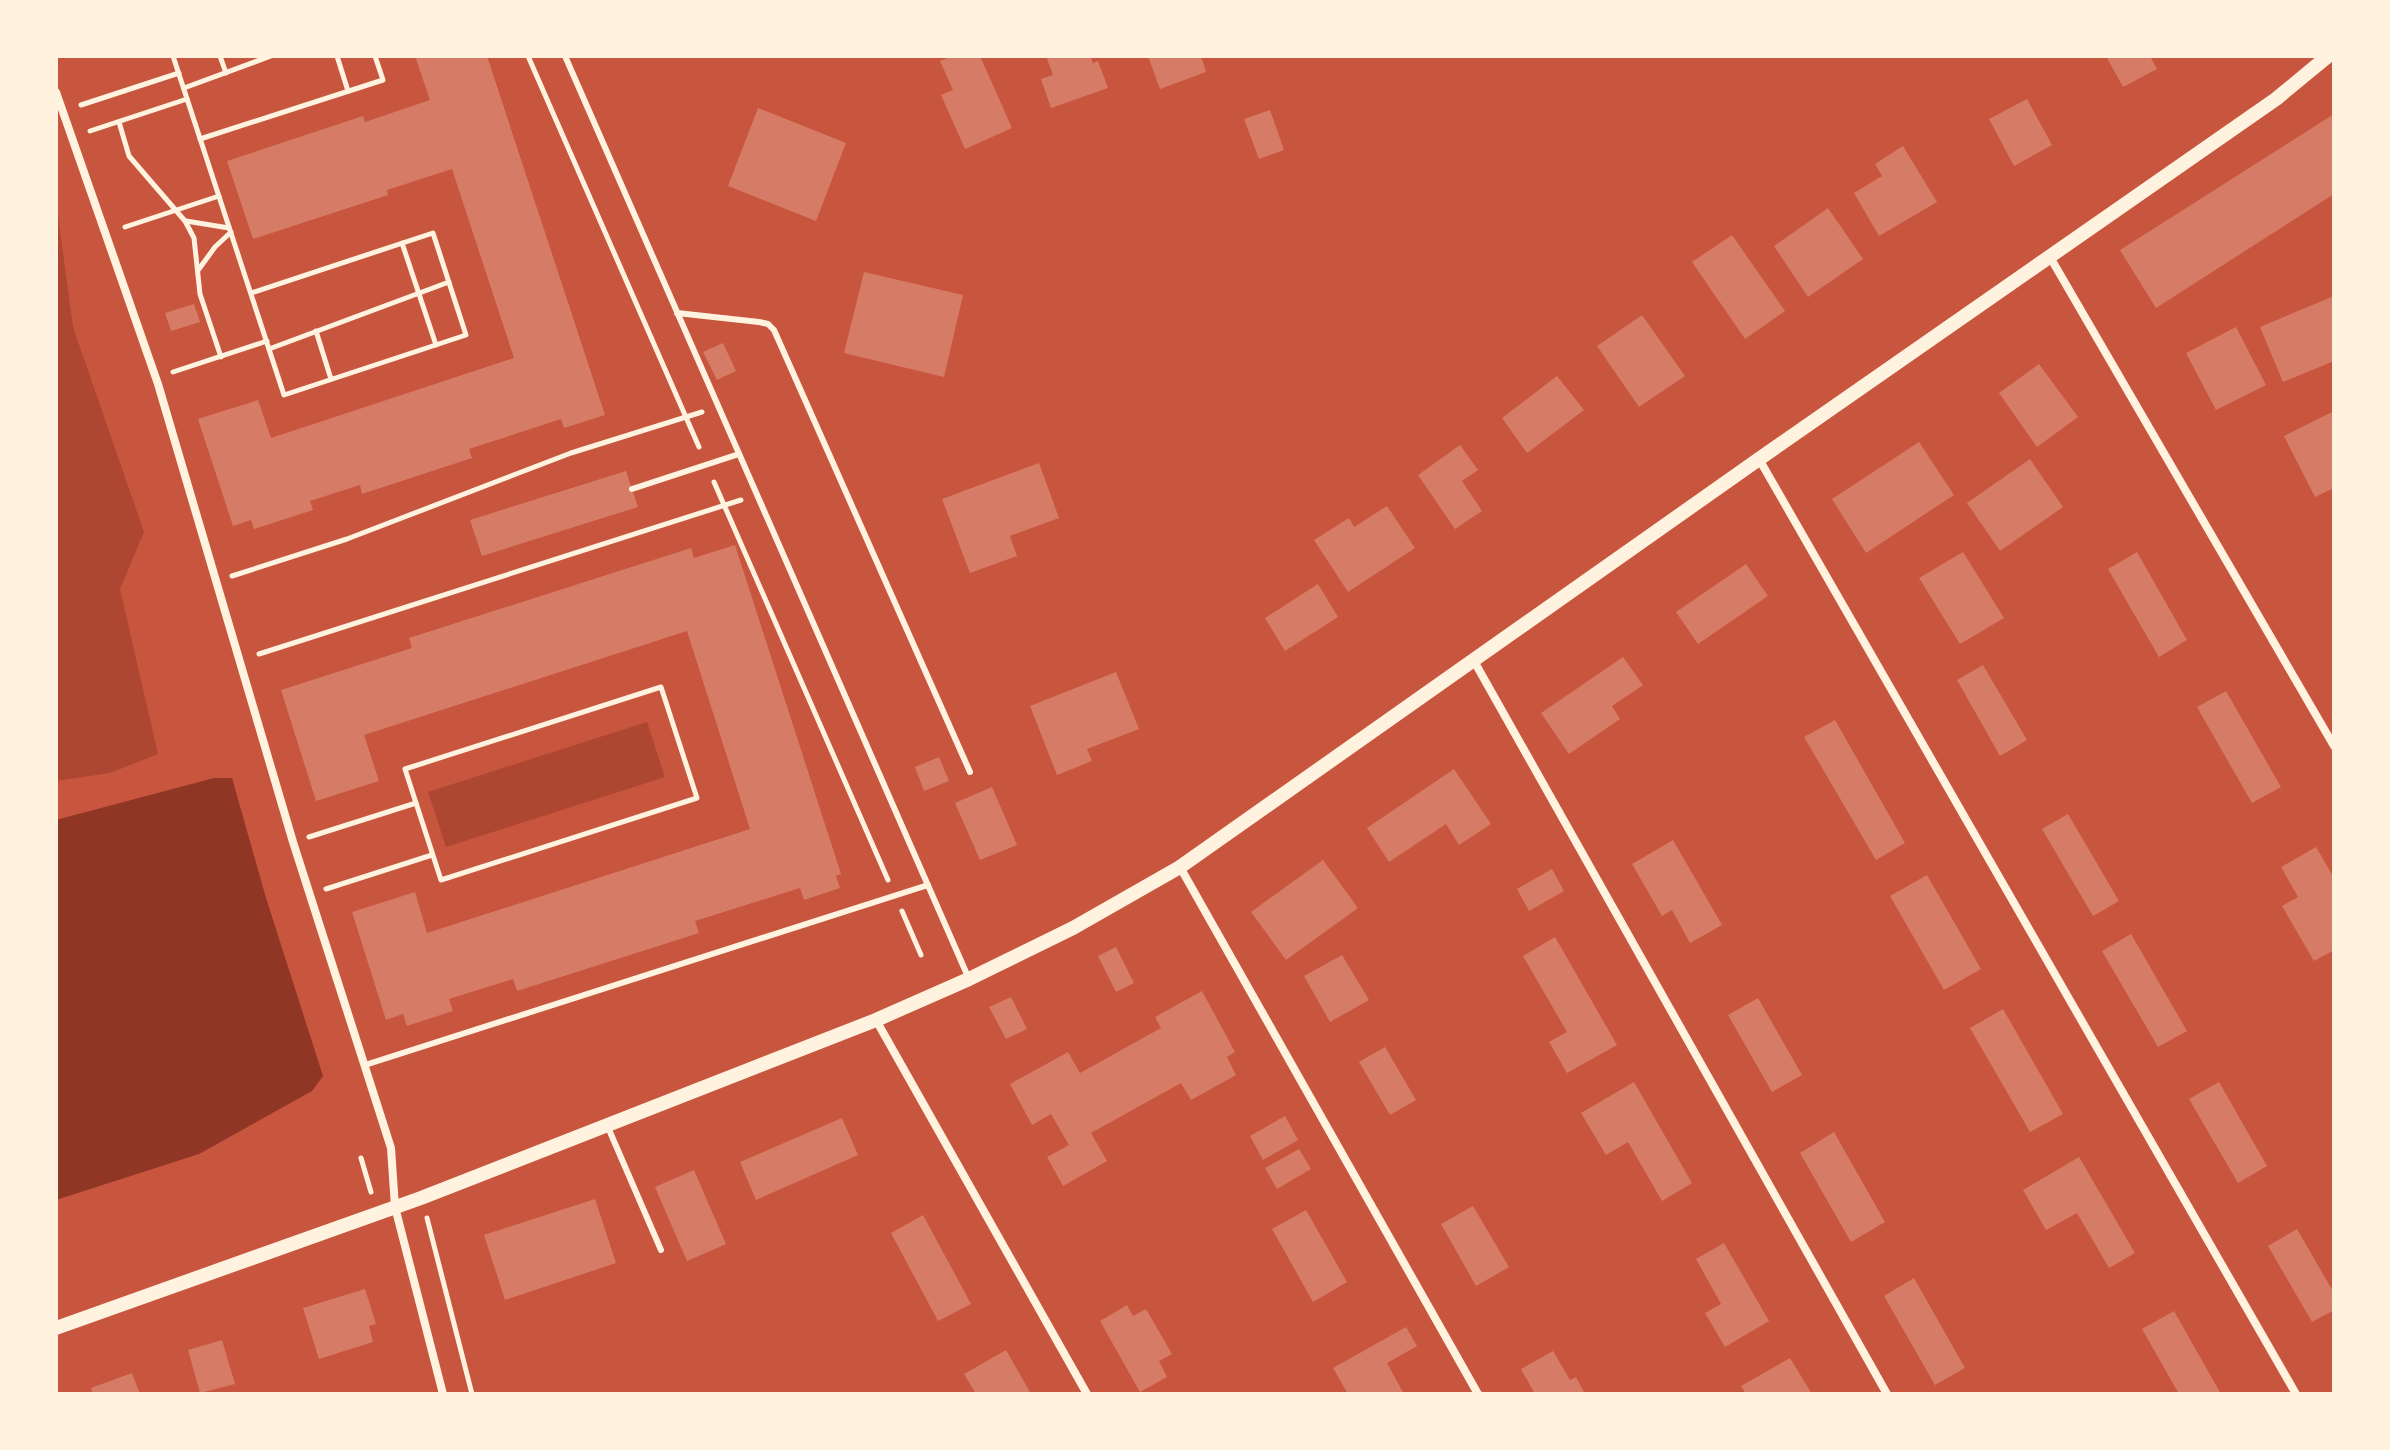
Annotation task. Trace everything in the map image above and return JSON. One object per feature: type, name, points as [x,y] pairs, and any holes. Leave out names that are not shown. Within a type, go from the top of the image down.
[{"type":"street","points":[[56,1328],[421,1198],[876,1020],[1073,928],[1180,867],[2276,99],[2328,56]]},
{"type":"street","points":[[56,92],[156,378],[293,842],[391,1148],[395,1207],[443,1394]]},
{"type":"street","points":[[2050,257],[2334,746]]},
{"type":"street","points":[[1759,459],[2296,1394]]},
{"type":"street","points":[[1474,661],[1887,1394]]},
{"type":"street","points":[[1180,867],[1478,1394]]},
{"type":"street","points":[[876,1020],[1087,1394]]},
{"type":"lane","points":[[565,56],[969,979]]},
{"type":"lane","points":[[677,313],[759,322],[768,324],[774,330],[970,772]]},
{"type":"lane","points":[[632,489],[739,454]]},
{"type":"lane","points":[[365,1065],[928,885]]},
{"type":"lane","points":[[607,1125],[661,1250]]},
{"type":"path","points":[[173,56],[284,395],[466,335],[433,233],[251,293]]},
{"type":"path","points":[[220,56],[226,73]]},
{"type":"path","points":[[184,88],[271,56]]},
{"type":"path","points":[[337,56],[348,91]]},
{"type":"path","points":[[200,139],[383,80],[375,56]]},
{"type":"path","points":[[528,56],[921,955]]},
{"type":"path","points":[[63,111],[179,73]]},
{"type":"path","points":[[72,137],[187,99]]},
{"type":"path","points":[[119,122],[129,156],[185,221],[194,238],[200,294],[221,357]]},
{"type":"path","points":[[105,234],[219,196]]},
{"type":"path","points":[[185,221],[230,230]]},
{"type":"path","points":[[199,270],[230,230]]},
{"type":"path","points":[[402,243],[436,345]]},
{"type":"path","points":[[269,349],[449,282]]},
{"type":"path","points":[[316,331],[331,379]]},
{"type":"path","points":[[156,378],[267,341]]},
{"type":"path","points":[[215,581],[347,539],[571,453],[718,406]]},
{"type":"path","points":[[238,660],[757,495]]},
{"type":"path","points":[[661,687],[697,798],[441,880],[432,855],[405,769],[661,687]]},
{"type":"path","points":[[293,842],[416,803]]},
{"type":"path","points":[[309,894],[432,855]]},
{"type":"path","points":[[361,1158],[370,1187]]},
{"type":"path","points":[[421,1198],[472,1394]]},
{"type":"shaded area","points":[[56,202],[73,327],[144,532],[120,589],[158,754],[110,773],[56,781]]},
{"type":"shaded area","points":[[647,722],[665,777],[446,847],[428,792]]},
{"type":"shaded area","points":[[214,778],[232,778],[266,898],[323,1076],[312,1091],[199,1154],[56,1200],[56,820]]},
{"type":"building","points":[[415,56],[487,56],[605,415],[564,428],[561,419],[469,449],[472,458],[362,494],[360,485],[310,501],[313,510],[254,529],[251,520],[233,526],[198,419],[258,400],[271,438],[514,358],[452,169],[387,190],[388,195],[253,239],[227,161],[363,116],[365,122],[430,100]]},
{"type":"building","points":[[952,56],[980,56],[1012,128],[965,149],[941,95],[953,90],[940,61]]},
{"type":"building","points":[[1046,56],[1090,56],[1093,63],[1098,61],[1108,88],[1051,108],[1041,79],[1053,75]]},
{"type":"building","points":[[1148,56],[1201,56],[1206,72],[1160,89]]},
{"type":"building","points":[[2106,56],[2150,56],[2157,69],[2123,87]]},
{"type":"building","points":[[2027,99],[2052,145],[2014,166],[1989,119]]},
{"type":"building","points":[[758,108],[846,143],[816,221],[728,186]]},
{"type":"building","points":[[1270,110],[1284,150],[1259,159],[1244,119]]},
{"type":"building","points":[[2334,114],[2334,194],[2156,308],[2120,250]]},
{"type":"building","points":[[1903,146],[1937,202],[1879,236],[1854,193],[1882,176],[1875,164]]},
{"type":"building","points":[[1828,208],[1863,259],[1808,297],[1774,246]]},
{"type":"building","points":[[1732,235],[1785,311],[1745,339],[1692,262]]},
{"type":"building","points":[[864,272],[963,295],[944,377],[844,353]]},
{"type":"building","points":[[2334,296],[2334,361],[2283,382],[2260,327]]},
{"type":"building","points":[[194,304],[200,322],[171,331],[165,313]]},
{"type":"building","points":[[1642,315],[1685,376],[1639,407],[1597,346]]},
{"type":"building","points":[[2236,327],[2266,385],[2216,410],[2186,353]]},
{"type":"building","points":[[723,343],[736,371],[717,380],[703,352]]},
{"type":"building","points":[[2039,364],[2078,417],[2037,447],[1999,393]]},
{"type":"building","points":[[1557,376],[1584,410],[1527,453],[1502,418]]},
{"type":"building","points":[[2334,411],[2334,488],[2315,497],[2284,436]]},
{"type":"building","points":[[1919,442],[1954,495],[1866,553],[1832,499]]},
{"type":"building","points":[[1460,445],[1478,470],[1462,481],[1482,511],[1455,529],[1418,475]]},
{"type":"building","points":[[2030,459],[2063,507],[2000,551],[1967,503]]},
{"type":"building","points":[[1039,463],[1059,518],[1010,536],[1017,556],[970,573],[942,499]]},
{"type":"building","points":[[626,471],[638,507],[482,556],[470,520]]},
{"type":"building","points":[[1387,506],[1415,548],[1348,592],[1314,540],[1349,518],[1354,527]]},
{"type":"building","points":[[735,545],[841,874],[836,876],[840,888],[804,900],[800,888],[695,921],[699,933],[517,991],[513,979],[449,999],[453,1011],[407,1026],[403,1014],[386,1020],[352,912],[415,892],[427,933],[750,829],[687,631],[364,735],[379,781],[316,801],[281,690],[412,648],[409,638],[691,548],[694,558]]},
{"type":"building","points":[[1963,552],[2004,618],[1960,644],[1919,578]]},
{"type":"building","points":[[2137,552],[2187,640],[2159,657],[2108,569]]},
{"type":"building","points":[[1746,564],[1768,596],[1698,644],[1676,612]]},
{"type":"building","points":[[1318,584],[1338,617],[1285,651],[1265,618]]},
{"type":"building","points":[[1623,657],[1643,685],[1612,706],[1620,719],[1569,754],[1541,713]]},
{"type":"building","points":[[1983,665],[2027,740],[2000,756],[1957,680]]},
{"type":"building","points":[[1116,672],[1139,729],[1087,749],[1092,761],[1057,775],[1030,706]]},
{"type":"building","points":[[2226,691],[2281,787],[2252,803],[2197,707]]},
{"type":"building","points":[[1835,720],[1905,843],[1876,860],[1804,737]]},
{"type":"building","points":[[939,757],[949,781],[924,791],[915,767]]},
{"type":"building","points":[[1454,769],[1491,824],[1459,845],[1446,824],[1389,862],[1367,828]]},
{"type":"building","points":[[992,787],[1017,845],[980,860],[955,803]]},
{"type":"building","points":[[2068,814],[2119,901],[2093,916],[2042,829]]},
{"type":"building","points":[[1673,840],[1722,925],[1690,943],[1672,910],[1662,916],[1632,864]]},
{"type":"building","points":[[2316,847],[2334,878],[2334,950],[2314,961],[2282,906],[2298,897],[2281,867]]},
{"type":"building","points":[[1323,860],[1358,908],[1286,960],[1251,912]]},
{"type":"building","points":[[1552,869],[1564,891],[1529,911],[1517,889]]},
{"type":"building","points":[[1927,875],[1981,969],[1944,990],[1890,896]]},
{"type":"building","points":[[2131,934],[2187,1031],[2158,1047],[2102,951]]},
{"type":"building","points":[[1555,937],[1617,1045],[1567,1073],[1549,1042],[1567,1032],[1523,956]]},
{"type":"building","points":[[1116,947],[1134,983],[1116,992],[1098,956]]},
{"type":"building","points":[[1342,955],[1369,1000],[1330,1022],[1304,976]]},
{"type":"building","points":[[1202,991],[1235,1052],[1227,1057],[1236,1075],[1191,1100],[1181,1083],[1091,1133],[1107,1161],[1063,1186],[1047,1157],[1069,1145],[1051,1114],[1032,1125],[1010,1084],[1068,1052],[1080,1073],[1161,1028],[1155,1017]]},
{"type":"building","points":[[1011,997],[1027,1029],[1006,1039],[989,1007]]},
{"type":"building","points":[[1758,998],[1802,1075],[1772,1092],[1728,1015]]},
{"type":"building","points":[[2003,1009],[2063,1114],[2030,1132],[1970,1028]]},
{"type":"building","points":[[1385,1047],[1416,1100],[1390,1115],[1359,1062]]},
{"type":"building","points":[[1634,1082],[1692,1183],[1662,1201],[1628,1142],[1606,1155],[1581,1113]]},
{"type":"building","points":[[2219,1082],[2267,1166],[2238,1183],[2189,1099]]},
{"type":"building","points":[[1285,1116],[1298,1140],[1263,1160],[1250,1136]]},
{"type":"building","points":[[842,1118],[858,1155],[756,1200],[740,1162]]},
{"type":"building","points":[[1834,1132],[1885,1222],[1851,1242],[1800,1153]]},
{"type":"building","points":[[1299,1149],[1311,1169],[1277,1189],[1265,1168]]},
{"type":"building","points":[[2079,1157],[2135,1253],[2109,1268],[2077,1213],[2046,1230],[2023,1190]]},
{"type":"building","points":[[694,1170],[726,1244],[687,1261],[655,1187]]},
{"type":"building","points":[[595,1199],[616,1263],[505,1300],[484,1235]]},
{"type":"building","points":[[1473,1206],[1509,1267],[1476,1286],[1441,1224]]},
{"type":"building","points":[[1306,1210],[1347,1282],[1313,1302],[1272,1229]]},
{"type":"building","points":[[923,1215],[971,1304],[938,1321],[891,1233]]},
{"type":"building","points":[[2297,1229],[2334,1293],[2334,1310],[2312,1322],[2268,1246]]},
{"type":"building","points":[[1724,1243],[1769,1321],[1725,1347],[1705,1313],[1721,1304],[1696,1259]]},
{"type":"building","points":[[1914,1278],[1965,1368],[1935,1385],[1884,1296]]},
{"type":"building","points":[[365,1289],[376,1324],[369,1326],[373,1342],[319,1359],[303,1308]]},
{"type":"building","points":[[1127,1305],[1133,1316],[1146,1309],[1172,1354],[1159,1361],[1167,1377],[1140,1392],[1100,1321]]},
{"type":"building","points":[[2174,1311],[2221,1394],[2179,1394],[2142,1329]]},
{"type":"building","points":[[1406,1327],[1417,1346],[1387,1363],[1404,1394],[1348,1394],[1333,1368]]},
{"type":"building","points":[[222,1340],[235,1384],[200,1393],[188,1350]]},
{"type":"building","points":[[1006,1350],[1031,1394],[976,1394],[964,1374]]},
{"type":"building","points":[[1553,1351],[1570,1380],[1576,1377],[1585,1394],[1535,1394],[1521,1369]]},
{"type":"building","points":[[1790,1358],[1812,1394],[1746,1394],[1741,1386]]},
{"type":"building","points":[[132,1373],[140,1394],[93,1394],[91,1388]]}]
